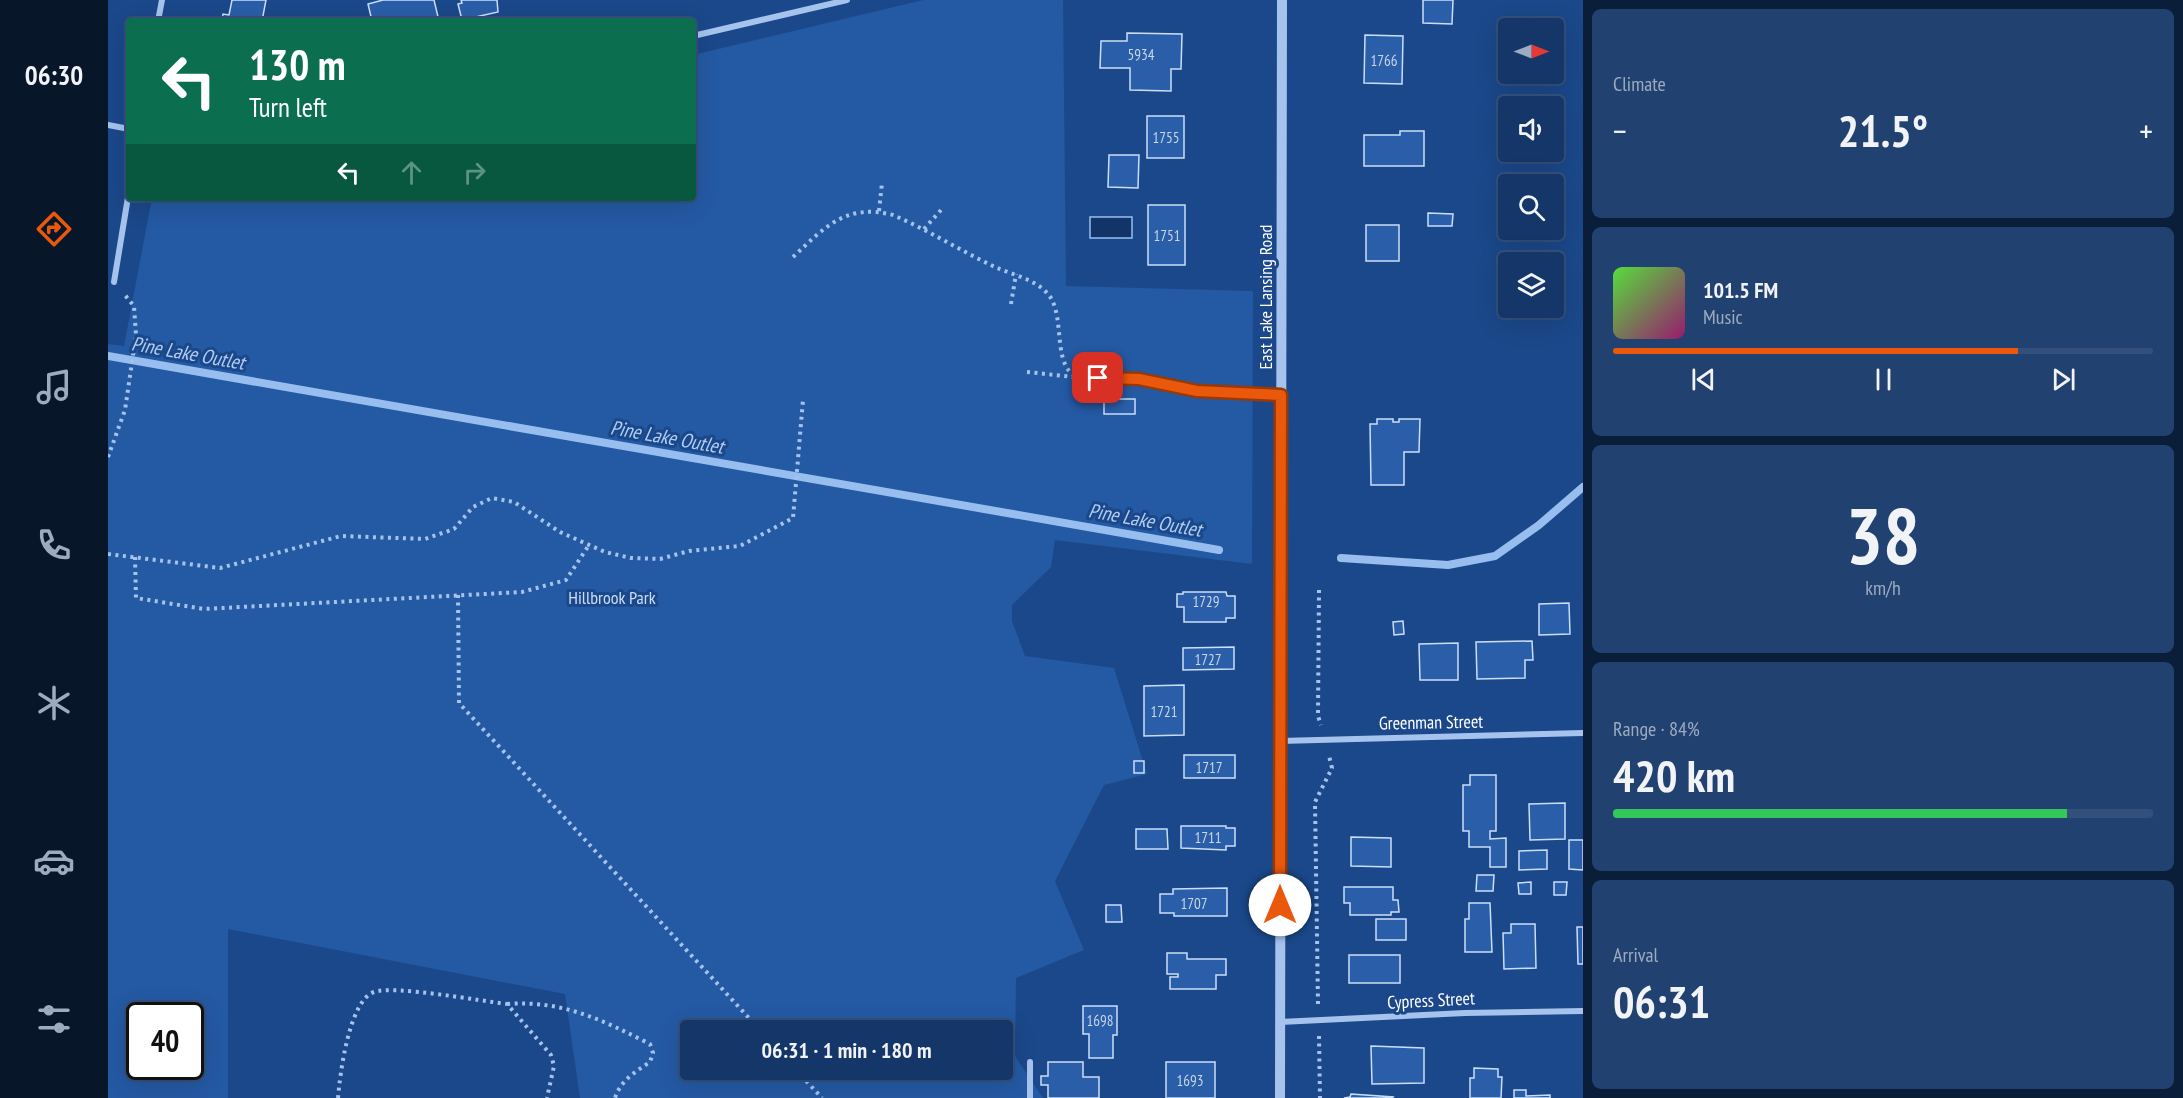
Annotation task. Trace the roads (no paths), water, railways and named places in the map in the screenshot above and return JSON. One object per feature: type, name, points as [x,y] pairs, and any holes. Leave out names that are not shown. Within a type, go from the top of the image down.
[{"type":"street","points":[[159,18],[162,0]]},
{"type":"street","points":[[696,35],[847,0]]},
{"type":"street","name":"East Lake Lansing Road","points":[[1280,1098],[1282,0]]},
{"type":"street","points":[[108,125],[126,128]]},
{"type":"street","points":[[114,282],[127,201]]},
{"type":"street","name":"Greenman Street","points":[[1280,741],[1583,733]]},
{"type":"street","name":"Cypress Street","points":[[1280,1022],[1465,1013],[1583,1011]]},
{"type":"street","points":[[1030,1062],[1030,1098]]},
{"type":"lane","points":[[1098,378],[1148,380],[1197,391],[1281,395]]},
{"type":"waterway","name":"Pine Lake Outlet","points":[[108,356],[1219,550]]},
{"type":"waterway","name":"Pine Lake Outlet","points":[[1341,558],[1448,565],[1495,556],[1539,525],[1583,487]]},
{"type":"park label","name":"Hillbrook Park","points":[[612,597]]}]
